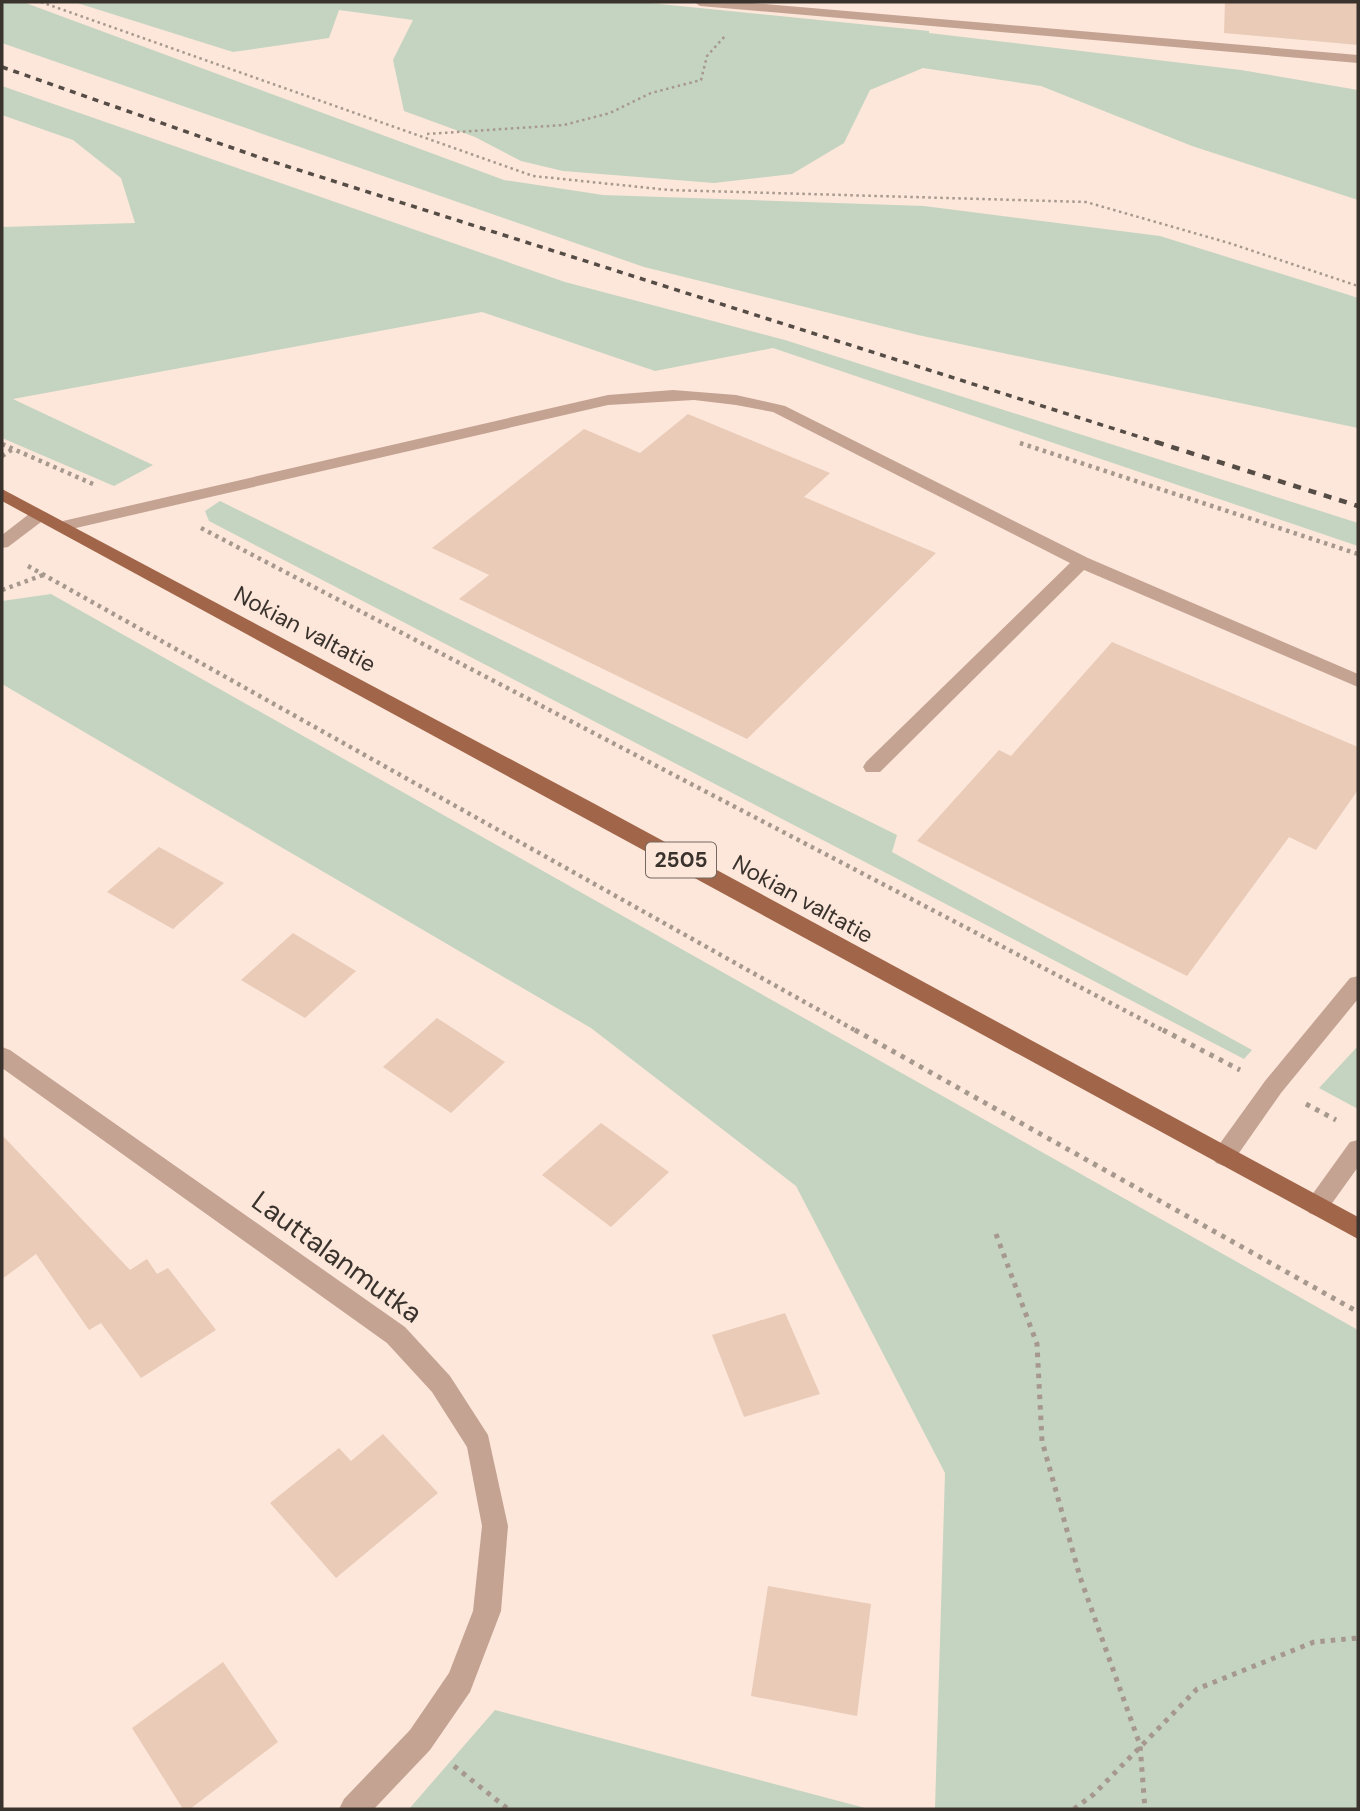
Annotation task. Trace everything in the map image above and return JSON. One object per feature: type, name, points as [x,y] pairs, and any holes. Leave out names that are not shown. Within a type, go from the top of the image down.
[{"type":"main road","name":"Nokian valtatie","points":[[2,494],[1358,1229]]},
{"type":"street","points":[[700,2],[1358,59]]},
{"type":"street","points":[[63,526],[608,400],[651,394],[697,394],[745,400],[779,409],[1082,562],[1358,681]]},
{"type":"street","points":[[2,543],[39,514]]},
{"type":"street","points":[[873,767],[1082,562]]},
{"type":"street","points":[[1224,1156],[1273,1087],[1358,984]]},
{"type":"street","name":"Lauttalanmutka","points":[[2,1056],[396,1335],[442,1384],[479,1443],[495,1526],[487,1611],[460,1682],[420,1740],[354,1809]]},
{"type":"street","points":[[1317,1206],[1358,1149]]},
{"type":"path","points":[[41,2],[533,176],[669,190],[1086,202],[1229,243],[1358,286]]},
{"type":"path","points":[[422,135],[564,125],[610,113],[651,93],[701,80],[707,56],[751,7]]},
{"type":"path","points":[[1020,443],[1358,554]]},
{"type":"path","points":[[2,444],[147,508],[202,528],[1346,1125]]},
{"type":"path","points":[[2,456],[14,449]]},
{"type":"path","points":[[2,590],[43,575],[1358,1312]]},
{"type":"path","points":[[996,1234],[1037,1344],[1042,1441],[1080,1577],[1140,1745],[1145,1809]]},
{"type":"path","points":[[1074,1809],[1094,1794],[1197,1689],[1314,1642],[1358,1638]]},
{"type":"path","points":[[420,1740],[508,1809]]},
{"type":"green space","points":[[2,2],[23,2],[504,180],[603,195],[924,206],[1160,236],[1349,295],[1358,298],[1358,428],[918,335],[644,267],[2,43]]},
{"type":"green space","points":[[74,2],[640,2],[929,31],[1241,70],[1358,90],[1358,200],[1192,146],[1041,86],[923,68],[870,90],[844,143],[792,174],[714,183],[563,171],[521,161],[475,137],[404,111],[393,60],[413,20],[339,10],[329,38],[233,52]]},
{"type":"green space","points":[[2,86],[565,282],[785,340],[1358,523],[1358,546],[773,348],[655,371],[482,312],[13,399],[153,465],[114,486],[2,438],[2,227],[135,223],[121,178],[73,140],[2,115]]},
{"type":"green space","points":[[220,501],[897,835],[892,852],[1252,1050],[1244,1059],[209,521],[205,511]]},
{"type":"green space","points":[[51,594],[1358,1330],[1358,1809],[935,1809],[945,1473],[796,1186],[591,1028],[2,684],[2,601]]},
{"type":"green space","points":[[1358,1046],[1358,1109],[1319,1088]]},
{"type":"green space","points":[[495,1710],[869,1809],[409,1809]]},
{"type":"building","points":[[1225,2],[1358,2],[1358,45],[1224,33]]},
{"type":"building","points":[[688,414],[830,473],[804,497],[936,553],[747,739],[459,599],[489,575],[432,548],[584,429],[640,453]]},
{"type":"building","points":[[1112,642],[1358,747],[1358,790],[1316,850],[1289,837],[1187,976],[917,841],[999,750],[1011,756]]},
{"type":"building","points":[[159,847],[224,883],[173,929],[107,892]]},
{"type":"building","points":[[293,933],[356,971],[305,1018],[241,980]]},
{"type":"building","points":[[437,1018],[505,1062],[451,1113],[383,1067]]},
{"type":"building","points":[[601,1123],[669,1172],[611,1227],[542,1175]]},
{"type":"building","points":[[2,1135],[130,1270],[147,1259],[157,1274],[168,1268],[216,1330],[141,1378],[101,1323],[89,1330],[36,1254],[2,1279]]},
{"type":"building","points":[[785,1313],[820,1394],[744,1417],[712,1335]]},
{"type":"building","points":[[383,1434],[438,1493],[336,1578],[270,1503],[339,1448],[351,1461]]},
{"type":"building","points":[[768,1586],[871,1604],[857,1716],[751,1696]]},
{"type":"building","points":[[223,1662],[278,1742],[190,1809],[183,1809],[132,1728]]},
{"type":"railway","points":[[2,67],[264,159],[1162,444]]},
{"type":"railway","points":[[1156,442],[1358,506]]}]
